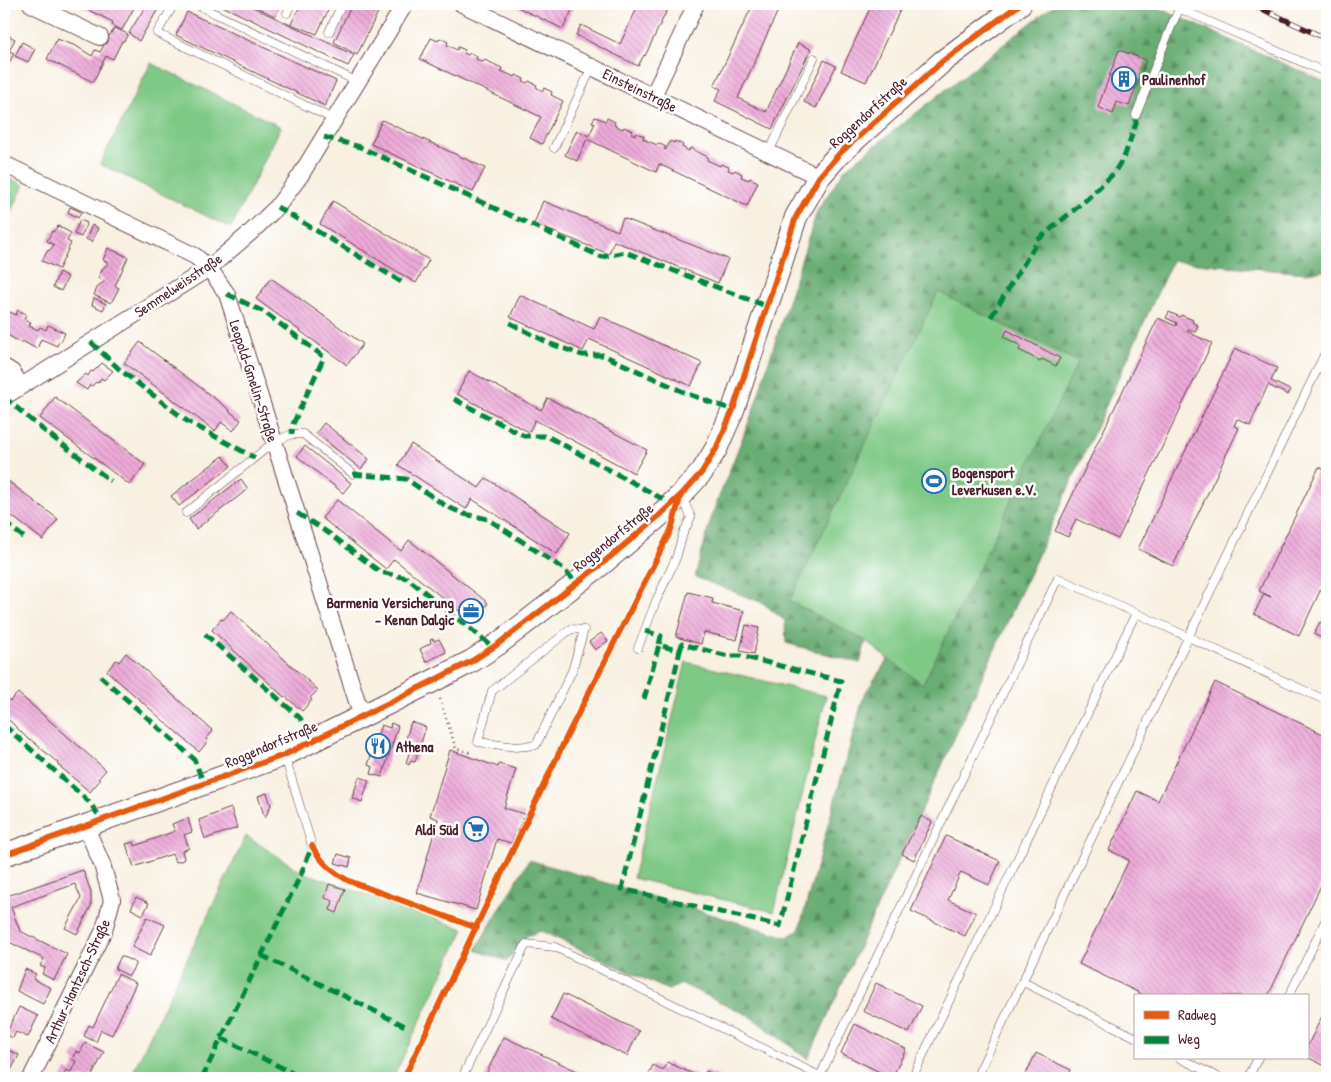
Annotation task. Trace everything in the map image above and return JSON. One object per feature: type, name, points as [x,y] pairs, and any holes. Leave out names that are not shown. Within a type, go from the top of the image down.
[{"type":"street","points":[[31,4],[100,38]]},
{"type":"street","name":"Semmelweisstraße","points":[[4,397],[209,268],[277,207],[300,176],[405,4]]},
{"type":"street","name":"Einsteinstraße","points":[[462,4],[819,177]]},
{"type":"street","points":[[653,96],[696,4]]},
{"type":"street","name":"Roggendorfstraße","points":[[4,855],[284,755],[362,717],[472,661],[498,644],[604,562],[681,495],[702,472],[716,449],[733,410],[796,217],[819,177],[840,152],[943,61],[1020,4]]},
{"type":"street","name":"Leopold-Gmelin-Straße","points":[[4,164],[196,256],[209,268],[226,294],[362,717]]},
{"type":"street","points":[[4,367],[12,372],[21,386]]},
{"type":"street","name":"Arthur-Hantzsch-Straße","points":[[31,1078],[104,930],[112,900],[102,864],[85,826]]},
{"type":"lane","points":[[174,4],[157,33],[335,120]]},
{"type":"lane","points":[[195,4],[358,82]]},
{"type":"lane","points":[[287,13],[292,4]]},
{"type":"lane","points":[[329,32],[342,4]]},
{"type":"lane","points":[[1169,4],[1327,73]]},
{"type":"lane","points":[[1136,115],[1180,8]]},
{"type":"lane","points":[[769,152],[814,58]]},
{"type":"lane","points":[[554,148],[592,67]]},
{"type":"lane","points":[[976,1078],[1327,349]]},
{"type":"lane","points":[[186,513],[274,442],[292,434],[302,434],[353,474]]},
{"type":"lane","points":[[638,648],[691,517],[681,495]]},
{"type":"lane","points":[[462,1078],[526,944],[555,947],[822,1077],[1058,578],[1327,701]]},
{"type":"lane","points":[[912,1078],[1136,613]]},
{"type":"lane","points":[[571,629],[584,630],[572,671],[536,745],[516,747],[478,742],[492,691],[571,629]]},
{"type":"lane","points":[[284,755],[312,846]]},
{"type":"lane","points":[[1290,994],[1327,917]]},
{"type":"lane","points":[[1023,982],[1134,1036]]},
{"type":"lane","points":[[1183,1060],[1220,1078]]},
{"type":"lane","points":[[1248,1078],[1257,1060]]},
{"type":"path","points":[[433,681],[456,749],[469,752],[478,742]]},
{"type":"green space","points":[[1055,4],[1150,4],[1327,83],[1327,270],[1306,273],[1172,261],[808,1059],[748,1015],[682,984],[668,990],[541,931],[527,936],[507,961],[475,950],[529,860],[787,937],[799,930],[864,695],[888,659],[923,683],[1077,361],[938,292],[790,601],[866,641],[860,663],[786,643],[785,621],[763,603],[695,577],[713,512],[752,414],[817,211],[845,169]]},
{"type":"green space","points":[[151,63],[281,127],[231,228],[100,164]]},
{"type":"green space","points":[[4,176],[24,185],[4,229]]},
{"type":"green space","name":"Bogensport Leverkusen e.V.","points":[[938,292],[1078,362],[923,684],[866,641],[790,601]]},
{"type":"green space","points":[[686,662],[826,696],[774,912],[633,878]]},
{"type":"green space","points":[[246,836],[302,872],[464,929],[393,1078],[130,1078]]},
{"type":"building","points":[[76,4],[136,4],[122,30],[112,25],[113,22]]},
{"type":"building","points":[[147,4],[161,4],[139,41],[129,33]]},
{"type":"building","points":[[218,4],[246,4],[354,55],[348,66]]},
{"type":"building","points":[[250,4],[281,4],[275,16]]},
{"type":"building","points":[[301,4],[331,4],[317,34],[291,24]]},
{"type":"building","points":[[352,4],[382,4],[357,55],[334,42]]},
{"type":"building","points":[[511,4],[575,4],[563,29]]},
{"type":"building","points":[[639,4],[670,4],[645,56],[638,66],[576,35],[581,25],[620,44]]},
{"type":"building","points":[[753,4],[781,4],[738,98],[766,112],[798,43],[811,49],[772,129],[715,101],[721,89],[714,86]]},
{"type":"building","points":[[872,4],[903,4],[866,82],[841,71]]},
{"type":"building","points":[[187,12],[336,81],[325,106],[176,35]]},
{"type":"building","points":[[114,28],[128,34],[124,41],[122,41],[113,59],[106,56],[93,82],[47,59],[57,39],[76,46],[92,56],[95,50],[100,52]]},
{"type":"building","points":[[5,34],[15,39],[9,51],[14,53],[9,64],[4,61]]},
{"type":"building","points":[[431,38],[438,41],[440,38],[448,42],[447,45],[457,50],[458,47],[465,50],[464,53],[468,55],[470,53],[477,56],[476,59],[483,62],[485,60],[502,68],[501,71],[515,77],[516,75],[527,83],[529,81],[543,91],[544,88],[552,92],[551,95],[563,101],[542,144],[530,138],[541,117],[420,59]]},
{"type":"building","points":[[22,42],[35,49],[28,62],[15,56]]},
{"type":"building","name":"Paulinenhof","points":[[1119,50],[1146,60],[1129,106],[1117,102],[1113,114],[1098,107]]},
{"type":"building","points":[[824,60],[836,66],[816,108],[804,102]]},
{"type":"building","points":[[595,117],[606,121],[607,118],[615,122],[614,125],[633,131],[631,133],[635,135],[636,133],[644,136],[643,139],[657,145],[658,143],[666,147],[664,149],[666,150],[670,141],[674,143],[675,141],[689,151],[690,148],[708,157],[707,160],[720,166],[721,164],[729,167],[728,170],[733,172],[735,170],[742,174],[741,177],[749,180],[750,178],[758,182],[747,206],[659,164],[656,172],[587,139],[577,161],[565,155],[577,130],[589,136],[595,123],[592,122]]},
{"type":"building","points":[[382,120],[485,168],[473,192],[371,144]]},
{"type":"building","points":[[333,201],[429,260],[416,283],[320,224]]},
{"type":"building","points":[[543,201],[618,231],[623,218],[728,259],[718,283],[614,241],[609,254],[534,224]]},
{"type":"building","points":[[70,207],[81,212],[78,218],[68,212]]},
{"type":"building","points":[[80,220],[87,223],[81,237],[74,234]]},
{"type":"building","points":[[92,225],[98,228],[92,242],[86,239]]},
{"type":"building","points":[[58,226],[71,233],[67,241],[71,243],[59,269],[42,261],[48,250],[54,245],[47,241],[52,231]]},
{"type":"building","points":[[108,248],[128,257],[115,286],[119,288],[111,303],[94,295],[98,286],[105,281],[98,278],[103,268],[109,263],[103,260]]},
{"type":"building","points":[[59,272],[68,277],[61,291],[53,287]]},
{"type":"building","points":[[271,278],[363,344],[347,365],[256,299]]},
{"type":"building","points":[[520,295],[594,329],[600,316],[702,363],[691,386],[589,339],[583,351],[510,317]]},
{"type":"building","points":[[94,298],[106,304],[103,310],[92,305]]},
{"type":"building","points":[[4,309],[16,315],[18,310],[26,314],[24,319],[31,322],[29,326],[38,330],[40,327],[46,330],[48,325],[65,333],[61,342],[59,341],[57,346],[41,339],[37,349],[22,341],[21,343],[4,333]]},
{"type":"building","points":[[1169,312],[1193,320],[1192,322],[1198,325],[1195,332],[1188,329],[1187,332],[1212,343],[1118,539],[1076,519],[1068,537],[1055,531],[1158,318],[1176,326],[1177,323],[1166,318]]},
{"type":"building","points":[[1007,330],[1060,358],[1056,366],[1042,359],[1040,361],[1019,350],[1021,346],[1004,337]]},
{"type":"building","points":[[140,342],[241,420],[233,431],[221,422],[215,431],[124,363]]},
{"type":"building","points":[[1235,348],[1277,368],[1271,381],[1290,390],[1288,395],[1268,385],[1250,425],[1237,419],[1234,426],[1239,428],[1173,566],[1138,549]]},
{"type":"building","points":[[102,363],[113,371],[104,380],[101,378],[98,383],[90,385],[87,390],[76,383],[86,374],[88,376],[91,371],[93,372]]},
{"type":"building","points":[[469,371],[541,410],[548,398],[647,450],[634,473],[535,420],[529,432],[457,394]]},
{"type":"building","points":[[55,397],[145,464],[130,485],[40,418]]},
{"type":"building","points":[[324,423],[369,459],[361,469],[316,433]]},
{"type":"building","points":[[411,444],[479,488],[486,478],[570,533],[557,554],[472,499],[466,509],[398,465]]},
{"type":"building","points":[[305,446],[351,483],[343,493],[297,456]]},
{"type":"building","points":[[223,456],[231,466],[179,506],[171,496]]},
{"type":"building","points":[[1319,467],[1327,471],[1327,576],[1299,636],[1254,614],[1264,594],[1271,597],[1259,591]]},
{"type":"building","points":[[4,478],[58,519],[43,540],[4,510]]},
{"type":"building","points":[[241,479],[248,489],[196,529],[189,519]]},
{"type":"building","points":[[337,500],[401,551],[409,540],[488,603],[473,622],[394,559],[386,569],[322,518]]},
{"type":"building","points":[[688,592],[713,598],[712,603],[744,611],[737,640],[704,632],[701,644],[676,637]]},
{"type":"building","points":[[231,611],[318,690],[310,698],[312,700],[302,711],[284,697],[212,630]]},
{"type":"building","points":[[1327,612],[1327,641],[1314,634]]},
{"type":"building","points":[[746,625],[759,628],[754,654],[740,651]]},
{"type":"building","points":[[601,633],[608,641],[595,650],[589,642]]},
{"type":"building","points":[[433,639],[434,641],[439,639],[446,652],[426,662],[420,649],[431,643],[430,640]]},
{"type":"building","points":[[126,653],[213,731],[199,752],[107,671],[116,660],[119,662]]},
{"type":"building","points":[[1215,682],[1327,736],[1327,873],[1269,994],[1142,994],[1079,964],[1129,860],[1109,850],[1137,791],[1158,801]]},
{"type":"building","points":[[18,693],[106,770],[90,792],[29,740],[4,715],[4,705],[8,699],[10,701]]},
{"type":"building","points":[[411,722],[426,727],[415,762],[410,761],[409,765],[406,763],[413,741],[406,739]]},
{"type":"building","points":[[391,723],[398,726],[382,777],[371,774],[373,767],[368,765],[381,725],[390,728]]},
{"type":"building","name":"Aldi Süd","points":[[450,750],[498,767],[499,764],[516,769],[504,808],[525,814],[511,843],[497,839],[476,910],[417,893],[438,819],[430,816]]},
{"type":"building","points":[[359,777],[369,780],[362,802],[352,798]]},
{"type":"building","points":[[267,793],[271,805],[265,818],[258,796]]},
{"type":"building","points":[[231,808],[237,828],[205,839],[199,820]]},
{"type":"building","points":[[921,816],[932,822],[914,860],[902,854]]},
{"type":"building","points":[[188,818],[192,832],[184,835],[189,848],[182,851],[183,860],[175,861],[172,854],[134,867],[126,844],[134,842],[135,846],[175,831],[172,824]]},
{"type":"building","points":[[946,836],[1000,861],[989,885],[961,872],[948,900],[976,913],[965,936],[911,911]]},
{"type":"building","points":[[338,854],[351,858],[349,867],[335,863]]},
{"type":"building","points":[[83,870],[91,892],[91,906],[77,934],[65,928],[81,898],[75,884],[11,907],[20,931],[67,954],[54,980],[42,974],[45,968],[40,966],[44,959],[9,942],[4,927],[4,897]]},
{"type":"building","points":[[329,884],[345,889],[337,913],[330,910],[333,901],[325,898]]},
{"type":"building","points":[[136,897],[149,903],[143,915],[131,909]]},
{"type":"building","points":[[147,917],[165,925],[150,956],[132,947]]},
{"type":"building","points":[[121,956],[136,963],[129,976],[115,969]]},
{"type":"building","points":[[25,969],[36,974],[33,979],[51,988],[43,1004],[17,991]]},
{"type":"building","points":[[118,974],[136,983],[112,1035],[101,1030],[96,1042],[84,1036],[89,1025],[93,1027]]},
{"type":"building","points":[[876,983],[922,1006],[909,1033],[863,1011]]},
{"type":"building","points":[[563,994],[639,1031],[627,1056],[551,1019]]},
{"type":"building","points":[[1327,1006],[1327,1067],[1308,1058],[1308,1045]]},
{"type":"building","points":[[19,1007],[38,1016],[28,1037],[16,1032],[13,1038],[4,1033],[4,1025],[9,1028]]},
{"type":"building","points":[[855,1024],[906,1049],[892,1078],[841,1053]]},
{"type":"building","points":[[504,1037],[592,1078],[484,1078]]},
{"type":"building","points":[[85,1043],[104,1052],[91,1078],[62,1078],[66,1070],[71,1072],[76,1061],[72,1059],[76,1051],[80,1053]]},
{"type":"building","points":[[4,1048],[19,1055],[11,1070],[4,1067]]},
{"type":"building","points":[[1036,1053],[1071,1070],[1067,1078],[1024,1078]]},
{"type":"building","points":[[667,1062],[702,1078],[647,1078],[653,1065],[663,1070]]},
{"type":"building","points":[[706,1071],[721,1078],[703,1078]]},
{"type":"railway","points":[[1251,4],[1327,39]]},
{"type":"marked path","points":[[991,317],[1039,239],[1087,199],[1114,173],[1125,155],[1136,123],[1136,115]]},
{"type":"marked path","points":[[324,137],[360,147],[602,257],[625,252],[766,306]]},
{"type":"marked path","points":[[277,207],[405,284]]},
{"type":"marked path","points":[[227,294],[264,312],[324,357],[293,424],[292,434]]},
{"type":"marked path","points":[[510,323],[551,344],[582,355],[603,355],[688,394],[733,410]]},
{"type":"marked path","points":[[91,342],[119,369],[187,421],[255,458]]},
{"type":"marked path","points":[[4,397],[42,429],[111,481]]},
{"type":"marked path","points":[[454,399],[524,436],[547,436],[672,504]]},
{"type":"marked path","points":[[353,474],[406,479],[446,506],[464,514],[488,519],[561,567],[576,582]]},
{"type":"marked path","points":[[297,513],[330,534],[380,572],[407,578],[493,647]]},
{"type":"marked path","points":[[4,522],[26,539]]},
{"type":"marked path","points":[[645,631],[661,636],[659,645],[680,651],[622,889],[780,926],[841,681],[741,656],[728,656],[682,644],[680,651]]},
{"type":"marked path","points":[[205,634],[300,718],[314,741]]},
{"type":"marked path","points":[[644,699],[659,645]]},
{"type":"marked path","points":[[100,676],[194,759],[204,784]]},
{"type":"marked path","points":[[4,725],[89,802],[102,820]]},
{"type":"marked path","points":[[202,1078],[302,872],[312,846]]},
{"type":"marked path","points":[[261,955],[409,1028]]},
{"type":"marked path","points":[[221,1038],[303,1078]]},
{"type":"cycle path","points":[[4,855],[284,755],[472,661],[498,644],[604,562],[681,495],[702,472],[716,449],[733,410],[796,217],[819,177],[840,153],[943,61],[1020,4]]},
{"type":"cycle path","points":[[404,1078],[569,732],[671,530],[681,495]]},
{"type":"cycle path","points":[[312,846],[328,866],[349,881],[477,928]]},
{"type":"place","name":"Paulinenhof","points":[[1124,79]]},
{"type":"place","name":"Bogensport Leverkusen e.V.","points":[[934,481]]},
{"type":"place","name":"Barmenia Versicherung - Kenan Dalgic","points":[[471,611]]},
{"type":"place","name":"Athena","points":[[378,746]]},
{"type":"place","name":"Aldi Süd","points":[[476,829]]}]
